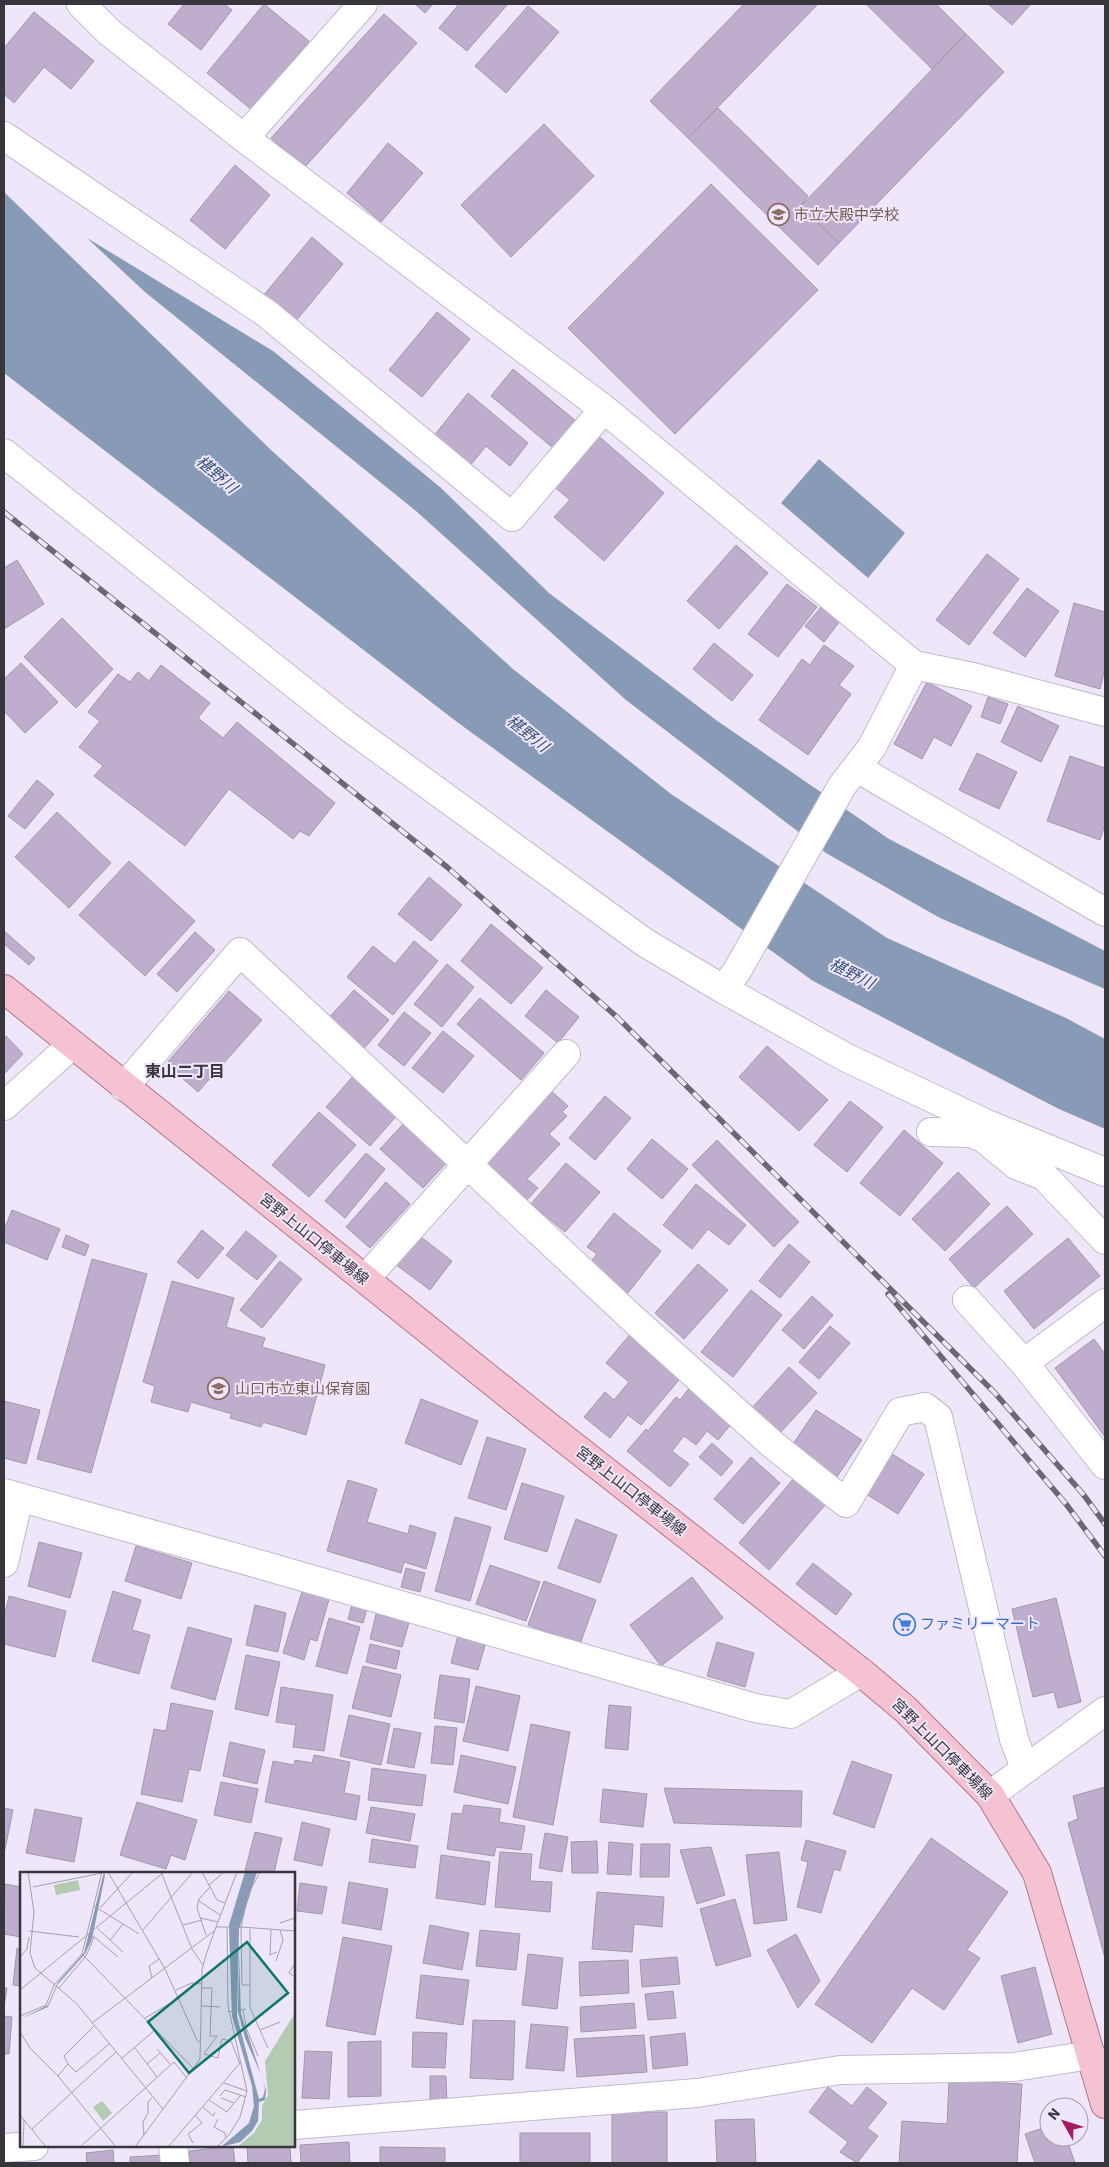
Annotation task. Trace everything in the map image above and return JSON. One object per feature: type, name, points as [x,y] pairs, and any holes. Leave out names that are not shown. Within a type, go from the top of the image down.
[{"type":"main road","name":"宮野上山口停車場線","points":[[4,989],[124,1087],[861,1672],[905,1709],[990,1795],[1037,1873],[1105,2104]]},
{"type":"street","points":[[81,4],[110,32],[244,138],[604,409],[914,664],[973,677],[1105,712]]},
{"type":"street","points":[[244,138],[363,4]]},
{"type":"street","points":[[4,136],[266,313],[512,517],[604,409]]},
{"type":"street","points":[[4,453],[346,725],[644,942],[730,980],[847,1058],[985,1131],[1105,1172]]},
{"type":"street","points":[[730,980],[849,777],[872,748],[914,664]]},
{"type":"street","points":[[849,777],[1105,912]]},
{"type":"street","points":[[124,1087],[240,952],[632,1318],[772,1444],[846,1503],[900,1412],[925,1407],[938,1417],[1014,1739],[1024,1770]]},
{"type":"street","points":[[4,1106],[72,1045]]},
{"type":"street","points":[[365,1279],[566,1054]]},
{"type":"street","points":[[931,1132],[970,1133],[985,1131]]},
{"type":"street","points":[[985,1131],[1016,1165],[1044,1176],[1105,1240]]},
{"type":"street","points":[[967,1300],[1024,1363],[1105,1465]]},
{"type":"street","points":[[1024,1363],[1105,1303]]},
{"type":"street","points":[[4,1563],[12,1495],[755,1708],[792,1714],[861,1672]]},
{"type":"street","points":[[990,1795],[1105,1711]]},
{"type":"street","points":[[295,2125],[697,2093],[840,2070],[1014,2067],[1091,2055]]},
{"type":"street","points":[[4,2148],[20,2147]]},
{"type":"street","points":[[173,2147],[175,2163]]},
{"type":"water","name":"椹野川","points":[[4,192],[271,450],[513,669],[671,794],[887,938],[1066,1018],[1105,1039],[1105,1129],[1059,1109],[813,981],[457,722],[4,373]]},
{"type":"water","points":[[87,238],[273,351],[440,487],[549,593],[716,720],[889,839],[1105,951],[1105,989],[940,918],[826,853],[626,700],[416,511],[145,292]]},
{"type":"water","points":[[819,459],[905,533],[868,578],[781,503]]},
{"type":"building","points":[[184,4],[224,4],[232,10],[201,50],[168,24]]},
{"type":"building","points":[[264,4],[309,41],[252,110],[207,73]]},
{"type":"building","points":[[415,4],[433,4],[425,13]]},
{"type":"building","points":[[459,4],[508,4],[467,51],[439,28]]},
{"type":"building","points":[[744,4],[818,4],[688,138],[650,101]]},
{"type":"building","points":[[866,4],[936,4],[966,34],[932,69]]},
{"type":"building","points":[[988,4],[1031,4],[1012,25]]},
{"type":"building","points":[[528,6],[559,32],[506,93],[475,66]]},
{"type":"building","points":[[34,12],[94,61],[71,89],[44,67],[14,103],[4,94],[4,48]]},
{"type":"building","points":[[384,14],[417,43],[304,168],[271,138]]},
{"type":"building","points":[[966,34],[1004,72],[839,243],[801,206]]},
{"type":"building","points":[[718,108],[808,196],[801,206],[839,243],[818,265],[688,138]]},
{"type":"building","points":[[544,124],[594,176],[511,257],[461,205]]},
{"type":"building","points":[[388,143],[423,173],[381,222],[347,193]]},
{"type":"building","points":[[235,165],[270,195],[225,249],[190,220]]},
{"type":"building","points":[[711,184],[818,290],[675,434],[568,328]]},
{"type":"building","points":[[312,237],[343,264],[295,322],[263,296]]},
{"type":"building","points":[[437,312],[470,339],[422,397],[389,370]]},
{"type":"building","points":[[513,369],[576,421],[553,448],[491,396]]},
{"type":"building","points":[[468,393],[528,443],[510,466],[486,446],[469,467],[433,437]]},
{"type":"building","points":[[595,433],[664,493],[604,561],[554,517],[570,500],[551,484]]},
{"type":"building","points":[[736,545],[768,573],[719,629],[687,601]]},
{"type":"building","points":[[987,554],[1019,579],[969,645],[936,620]]},
{"type":"building","points":[[17,560],[44,604],[4,629],[4,568]]},
{"type":"building","points":[[787,584],[817,607],[778,657],[748,634]]},
{"type":"building","points":[[1027,588],[1059,611],[1025,657],[993,633]]},
{"type":"building","points":[[1074,603],[1105,612],[1105,668],[1100,689],[1055,676]]},
{"type":"building","points":[[822,606],[840,621],[824,642],[805,626]]},
{"type":"building","points":[[62,618],[113,669],[76,708],[24,657]]},
{"type":"building","points":[[714,643],[753,675],[732,701],[693,669]]},
{"type":"building","points":[[824,645],[854,666],[839,685],[851,694],[808,755],[759,720],[802,659],[810,665]]},
{"type":"building","points":[[21,663],[58,702],[25,733],[4,711],[4,679]]},
{"type":"building","points":[[161,665],[210,703],[198,718],[223,738],[237,722],[335,803],[309,836],[300,831],[293,839],[229,789],[185,846],[94,776],[103,766],[79,747],[100,721],[88,712],[118,674],[130,682],[138,672],[149,681]]},
{"type":"building","points":[[927,682],[972,706],[951,746],[934,737],[922,759],[894,744]]},
{"type":"building","points":[[988,697],[1008,704],[1000,724],[981,717]]},
{"type":"building","points":[[1018,706],[1059,726],[1041,762],[1001,742]]},
{"type":"building","points":[[977,753],[1017,772],[999,809],[959,790]]},
{"type":"building","points":[[1070,756],[1105,768],[1105,825],[1100,840],[1047,821]]},
{"type":"building","points":[[37,780],[54,794],[25,829],[8,816]]},
{"type":"building","points":[[57,812],[111,863],[69,908],[15,857]]},
{"type":"building","points":[[129,861],[195,921],[145,976],[79,915]]},
{"type":"building","points":[[429,877],[462,905],[431,941],[398,914]]},
{"type":"building","points":[[491,924],[543,968],[511,1004],[461,961]]},
{"type":"building","points":[[4,931],[35,958],[29,965],[4,944]]},
{"type":"building","points":[[195,932],[215,950],[177,992],[157,974]]},
{"type":"building","points":[[414,941],[438,961],[393,1015],[347,977],[373,946],[395,964]]},
{"type":"building","points":[[447,964],[474,987],[442,1027],[414,1004]]},
{"type":"building","points":[[354,990],[389,1020],[360,1053],[325,1022]]},
{"type":"building","points":[[546,990],[579,1017],[558,1043],[525,1016]]},
{"type":"building","points":[[229,991],[262,1020],[198,1092],[166,1064]]},
{"type":"building","points":[[480,998],[544,1053],[521,1080],[457,1024]]},
{"type":"building","points":[[404,1012],[431,1033],[404,1066],[378,1045]]},
{"type":"building","points":[[443,1031],[474,1056],[443,1093],[412,1068]]},
{"type":"building","points":[[6,1036],[23,1054],[4,1074],[4,1039]]},
{"type":"building","points":[[767,1046],[828,1100],[799,1131],[739,1077]]},
{"type":"building","points":[[355,1074],[399,1113],[370,1146],[326,1107]]},
{"type":"building","points":[[550,1090],[568,1106],[562,1112],[567,1116],[549,1134],[560,1144],[527,1179],[538,1188],[524,1203],[483,1165]]},
{"type":"building","points":[[605,1096],[631,1118],[595,1160],[569,1138]]},
{"type":"building","points":[[850,1101],[883,1127],[847,1172],[814,1145]]},
{"type":"building","points":[[319,1112],[356,1145],[309,1197],[272,1165]]},
{"type":"building","points":[[406,1121],[448,1161],[423,1188],[380,1149]]},
{"type":"building","points":[[904,1130],[943,1163],[900,1216],[860,1183]]},
{"type":"building","points":[[652,1139],[688,1169],[662,1199],[627,1169]]},
{"type":"building","points":[[717,1140],[799,1222],[774,1247],[692,1165]]},
{"type":"building","points":[[366,1153],[385,1169],[345,1218],[325,1201]]},
{"type":"building","points":[[566,1163],[600,1192],[565,1232],[531,1204]]},
{"type":"building","points":[[958,1172],[990,1204],[945,1251],[912,1219]]},
{"type":"building","points":[[386,1182],[410,1204],[370,1248],[346,1227]]},
{"type":"building","points":[[696,1184],[746,1225],[729,1245],[708,1229],[692,1249],[663,1225]]},
{"type":"building","points":[[1007,1206],[1033,1234],[974,1288],[949,1259]]},
{"type":"building","points":[[12,1210],[60,1229],[47,1260],[4,1242],[4,1230]]},
{"type":"building","points":[[614,1213],[661,1251],[627,1294],[589,1264],[597,1254],[587,1247]]},
{"type":"building","points":[[202,1230],[224,1248],[198,1279],[177,1262]]},
{"type":"building","points":[[246,1231],[277,1256],[257,1280],[226,1255]]},
{"type":"building","points":[[417,1234],[452,1261],[430,1290],[395,1264]]},
{"type":"building","points":[[66,1235],[89,1245],[85,1256],[62,1247]]},
{"type":"building","points":[[1068,1238],[1100,1276],[1034,1329],[1004,1291]]},
{"type":"building","points":[[789,1244],[810,1262],[780,1298],[759,1281]]},
{"type":"building","points":[[92,1259],[147,1274],[91,1473],[37,1459]]},
{"type":"building","points":[[280,1261],[302,1279],[262,1328],[240,1310]]},
{"type":"building","points":[[698,1264],[728,1290],[684,1339],[655,1313]]},
{"type":"building","points":[[172,1281],[234,1298],[226,1327],[265,1338],[262,1347],[325,1365],[306,1435],[263,1422],[261,1427],[230,1418],[232,1414],[191,1402],[188,1412],[151,1402],[155,1386],[143,1382]]},
{"type":"building","points":[[751,1290],[782,1315],[733,1377],[701,1352]]},
{"type":"building","points":[[812,1296],[833,1315],[804,1349],[782,1330]]},
{"type":"building","points":[[830,1326],[850,1343],[819,1379],[799,1362]]},
{"type":"building","points":[[632,1332],[684,1374],[641,1425],[628,1415],[610,1438],[584,1417],[605,1392],[614,1400],[629,1382],[606,1363]]},
{"type":"building","points":[[1094,1339],[1105,1354],[1105,1437],[1055,1368]]},
{"type":"building","points":[[789,1367],[817,1393],[779,1434],[751,1409]]},
{"type":"building","points":[[694,1382],[737,1417],[718,1440],[707,1431],[696,1445],[684,1436],[672,1451],[689,1464],[670,1487],[627,1451],[646,1429],[648,1431],[676,1397],[680,1400]]},
{"type":"building","points":[[421,1399],[478,1421],[461,1465],[405,1443]]},
{"type":"building","points":[[4,1401],[40,1410],[26,1464],[4,1458]]},
{"type":"building","points":[[816,1410],[862,1440],[836,1478],[791,1447]]},
{"type":"building","points":[[487,1437],[526,1449],[506,1510],[468,1498]]},
{"type":"building","points":[[712,1443],[733,1462],[721,1476],[699,1457]]},
{"type":"building","points":[[889,1452],[924,1474],[898,1514],[863,1492]]},
{"type":"building","points":[[751,1457],[780,1483],[743,1524],[714,1499]]},
{"type":"building","points":[[795,1477],[826,1504],[769,1570],[739,1543]]},
{"type":"building","points":[[348,1480],[377,1489],[367,1522],[408,1534],[410,1525],[436,1533],[426,1569],[404,1562],[401,1573],[327,1551]]},
{"type":"building","points":[[522,1483],[564,1496],[547,1552],[504,1539]]},
{"type":"building","points":[[455,1517],[491,1527],[470,1601],[435,1591]]},
{"type":"building","points":[[576,1519],[617,1535],[600,1583],[558,1568]]},
{"type":"building","points":[[39,1542],[82,1553],[70,1598],[28,1586]]},
{"type":"building","points":[[136,1546],[192,1563],[181,1599],[125,1581]]},
{"type":"building","points":[[813,1563],[852,1594],[836,1615],[796,1584]]},
{"type":"building","points":[[490,1565],[540,1582],[526,1621],[476,1604]]},
{"type":"building","points":[[406,1568],[425,1573],[420,1592],[401,1587]]},
{"type":"building","points":[[692,1577],[723,1618],[661,1666],[630,1625]]},
{"type":"building","points":[[544,1581],[596,1600],[580,1644],[528,1625]]},
{"type":"building","points":[[303,1588],[330,1596],[317,1641],[310,1639],[304,1660],[283,1653]]},
{"type":"building","points":[[113,1591],[141,1600],[132,1630],[150,1635],[139,1674],[92,1661]]},
{"type":"building","points":[[9,1596],[66,1611],[55,1657],[4,1644],[4,1617]]},
{"type":"building","points":[[1056,1598],[1081,1702],[1058,1708],[1054,1692],[1033,1697],[1012,1609]]},
{"type":"building","points":[[353,1601],[368,1605],[363,1623],[348,1619]]},
{"type":"building","points":[[255,1605],[286,1613],[278,1652],[246,1645]]},
{"type":"building","points":[[377,1610],[410,1619],[402,1647],[370,1639]]},
{"type":"building","points":[[329,1618],[360,1627],[347,1674],[316,1666]]},
{"type":"building","points":[[188,1627],[232,1639],[215,1700],[171,1688]]},
{"type":"building","points":[[458,1635],[486,1642],[478,1670],[451,1663]]},
{"type":"building","points":[[717,1642],[754,1653],[745,1687],[707,1676]]},
{"type":"building","points":[[370,1644],[400,1651],[396,1669],[366,1662]]},
{"type":"building","points":[[246,1655],[280,1662],[268,1716],[235,1709]]},
{"type":"building","points":[[363,1666],[401,1675],[391,1717],[352,1708]]},
{"type":"building","points":[[440,1675],[470,1679],[464,1723],[434,1718]]},
{"type":"building","points":[[476,1686],[520,1696],[508,1751],[463,1741]]},
{"type":"building","points":[[281,1687],[333,1695],[324,1751],[293,1747],[296,1725],[276,1722]]},
{"type":"building","points":[[171,1703],[213,1711],[200,1771],[189,1769],[182,1802],[141,1794],[154,1729],[166,1731]]},
{"type":"building","points":[[609,1705],[631,1707],[628,1750],[605,1748]]},
{"type":"building","points":[[349,1715],[390,1724],[381,1765],[340,1756]]},
{"type":"building","points":[[531,1724],[570,1732],[553,1825],[513,1817]]},
{"type":"building","points":[[435,1726],[457,1728],[453,1765],[431,1763]]},
{"type":"building","points":[[394,1728],[421,1733],[414,1768],[387,1763]]},
{"type":"building","points":[[230,1742],[265,1750],[257,1784],[223,1776]]},
{"type":"building","points":[[314,1755],[350,1762],[344,1793],[360,1796],[356,1820],[265,1802],[273,1761],[294,1765],[295,1760],[312,1763]]},
{"type":"building","points":[[461,1755],[516,1767],[508,1804],[454,1792]]},
{"type":"building","points":[[852,1761],[892,1775],[874,1828],[833,1814]]},
{"type":"building","points":[[372,1768],[426,1775],[422,1806],[368,1800]]},
{"type":"building","points":[[221,1782],[258,1789],[251,1823],[214,1815]]},
{"type":"building","points":[[1105,1787],[1105,1958],[1068,1823],[1078,1819],[1073,1796]]},
{"type":"building","points":[[664,1788],[802,1791],[801,1827],[674,1823]]},
{"type":"building","points":[[603,1789],[647,1794],[643,1827],[600,1822]]},
{"type":"building","points":[[137,1802],[197,1820],[185,1860],[171,1855],[166,1869],[120,1855]]},
{"type":"building","points":[[464,1805],[501,1809],[499,1822],[525,1826],[521,1850],[496,1847],[494,1856],[447,1849],[452,1813],[462,1814]]},
{"type":"building","points":[[371,1807],[415,1814],[410,1841],[366,1833]]},
{"type":"building","points":[[4,1808],[13,1810],[4,1854]]},
{"type":"building","points":[[35,1809],[82,1818],[74,1862],[26,1853]]},
{"type":"building","points":[[302,1822],[330,1829],[322,1866],[294,1860]]},
{"type":"building","points":[[255,1832],[282,1838],[274,1872],[245,1871]]},
{"type":"building","points":[[545,1833],[568,1837],[562,1872],[539,1868]]},
{"type":"building","points":[[931,1838],[1008,1892],[967,1950],[980,1958],[944,2010],[912,1988],[872,2043],[815,2004]]},
{"type":"building","points":[[372,1839],[418,1846],[415,1868],[369,1862]]},
{"type":"building","points":[[806,1840],[846,1851],[840,1871],[834,1869],[821,1913],[797,1907],[808,1862],[801,1860]]},
{"type":"building","points":[[597,1841],[598,1873],[572,1873],[571,1842]]},
{"type":"building","points":[[609,1842],[633,1844],[631,1875],[607,1874]]},
{"type":"building","points":[[641,1844],[670,1844],[669,1877],[640,1877]]},
{"type":"building","points":[[711,1847],[725,1895],[697,1904],[680,1850]]},
{"type":"building","points":[[500,1852],[532,1854],[530,1881],[552,1882],[550,1912],[495,1907]]},
{"type":"building","points":[[779,1852],[787,1920],[754,1924],[746,1855]]},
{"type":"building","points":[[441,1855],[490,1862],[485,1905],[436,1898]]},
{"type":"building","points":[[349,1882],[388,1889],[381,1930],[342,1923]]},
{"type":"building","points":[[300,1883],[327,1887],[322,1914],[297,1911]]},
{"type":"building","points":[[5,1884],[20,1887],[20,1937],[4,1934]]},
{"type":"building","points":[[597,1892],[664,1897],[662,1927],[634,1924],[632,1952],[592,1949]]},
{"type":"building","points":[[735,1899],[751,1956],[716,1966],[700,1909]]},
{"type":"building","points":[[430,1925],[469,1933],[462,1970],[423,1963]]},
{"type":"building","points":[[480,1930],[520,1934],[516,1970],[476,1966]]},
{"type":"building","points":[[796,1934],[820,1981],[798,2008],[767,1950]]},
{"type":"building","points":[[343,1937],[392,1946],[375,2035],[326,2026]]},
{"type":"building","points":[[17,1948],[20,1949],[20,1986],[13,1985]]},
{"type":"building","points":[[528,1954],[563,1958],[557,2009],[522,2005]]},
{"type":"building","points":[[677,1957],[680,1984],[642,1987],[640,1960]]},
{"type":"building","points":[[628,1960],[629,1993],[580,1996],[579,1962]]},
{"type":"building","points":[[1035,1967],[1052,2034],[1018,2043],[1001,1976]]},
{"type":"building","points":[[421,1975],[469,1980],[463,2025],[416,2018]]},
{"type":"building","points":[[4,1988],[7,1988],[4,2007]]},
{"type":"building","points":[[673,1991],[676,2018],[648,2020],[645,1994]]},
{"type":"building","points":[[634,2003],[636,2028],[581,2032],[580,2007]]},
{"type":"building","points":[[4,2016],[12,2017],[9,2054],[4,2054]]},
{"type":"building","points":[[473,2020],[515,2021],[513,2080],[470,2078]]},
{"type":"building","points":[[531,2024],[568,2027],[564,2071],[526,2068]]},
{"type":"building","points":[[413,2032],[447,2033],[445,2068],[412,2067]]},
{"type":"building","points":[[685,2033],[688,2065],[653,2069],[650,2037]]},
{"type":"building","points":[[644,2035],[647,2072],[577,2077],[574,2039]]},
{"type":"building","points":[[381,2041],[381,2096],[348,2097],[348,2042]]},
{"type":"building","points":[[305,2051],[332,2052],[329,2099],[302,2098]]},
{"type":"building","points":[[430,2076],[446,2076],[447,2103],[430,2103]]},
{"type":"building","points":[[949,2080],[1022,2084],[1017,2163],[899,2163],[902,2121],[947,2124]]},
{"type":"building","points":[[828,2087],[852,2106],[867,2087],[887,2103],[867,2128],[878,2136],[857,2163],[840,2152],[848,2142],[809,2112]]},
{"type":"building","points":[[612,2112],[667,2112],[667,2163],[612,2163]]},
{"type":"building","points":[[754,2119],[756,2163],[717,2163],[715,2120]]},
{"type":"building","points":[[1039,2129],[1039,2147],[1069,2147],[1075,2163],[1035,2163],[1025,2134]]},
{"type":"building","points":[[520,2133],[590,2133],[590,2163],[520,2163]]},
{"type":"building","points":[[349,2142],[350,2163],[301,2163],[300,2145]]},
{"type":"building","points":[[233,2147],[235,2163],[190,2163],[189,2151]]},
{"type":"building","points":[[247,2147],[290,2147],[291,2163],[248,2163]]},
{"type":"building","points":[[380,2147],[445,2148],[445,2163],[380,2163]]},
{"type":"building","points":[[113,2150],[114,2163],[87,2163],[86,2153]]},
{"type":"building","points":[[164,2155],[165,2163],[130,2163],[130,2157]]},
{"type":"railway","points":[[4,512],[447,867],[617,1017],[994,1392],[1083,1494],[1105,1524]]},
{"type":"railway","points":[[888,1294],[1066,1504],[1105,1556]]},
{"type":"place","name":"市立大殿中学校","points":[[778,215]]},
{"type":"place","name":"山口市立東山保育園","points":[[219,1389]]},
{"type":"place","name":"ファミリーマート","points":[[904,1624]]},
{"type":"district","name":"東山二丁目","points":[[185,1071]]}]
